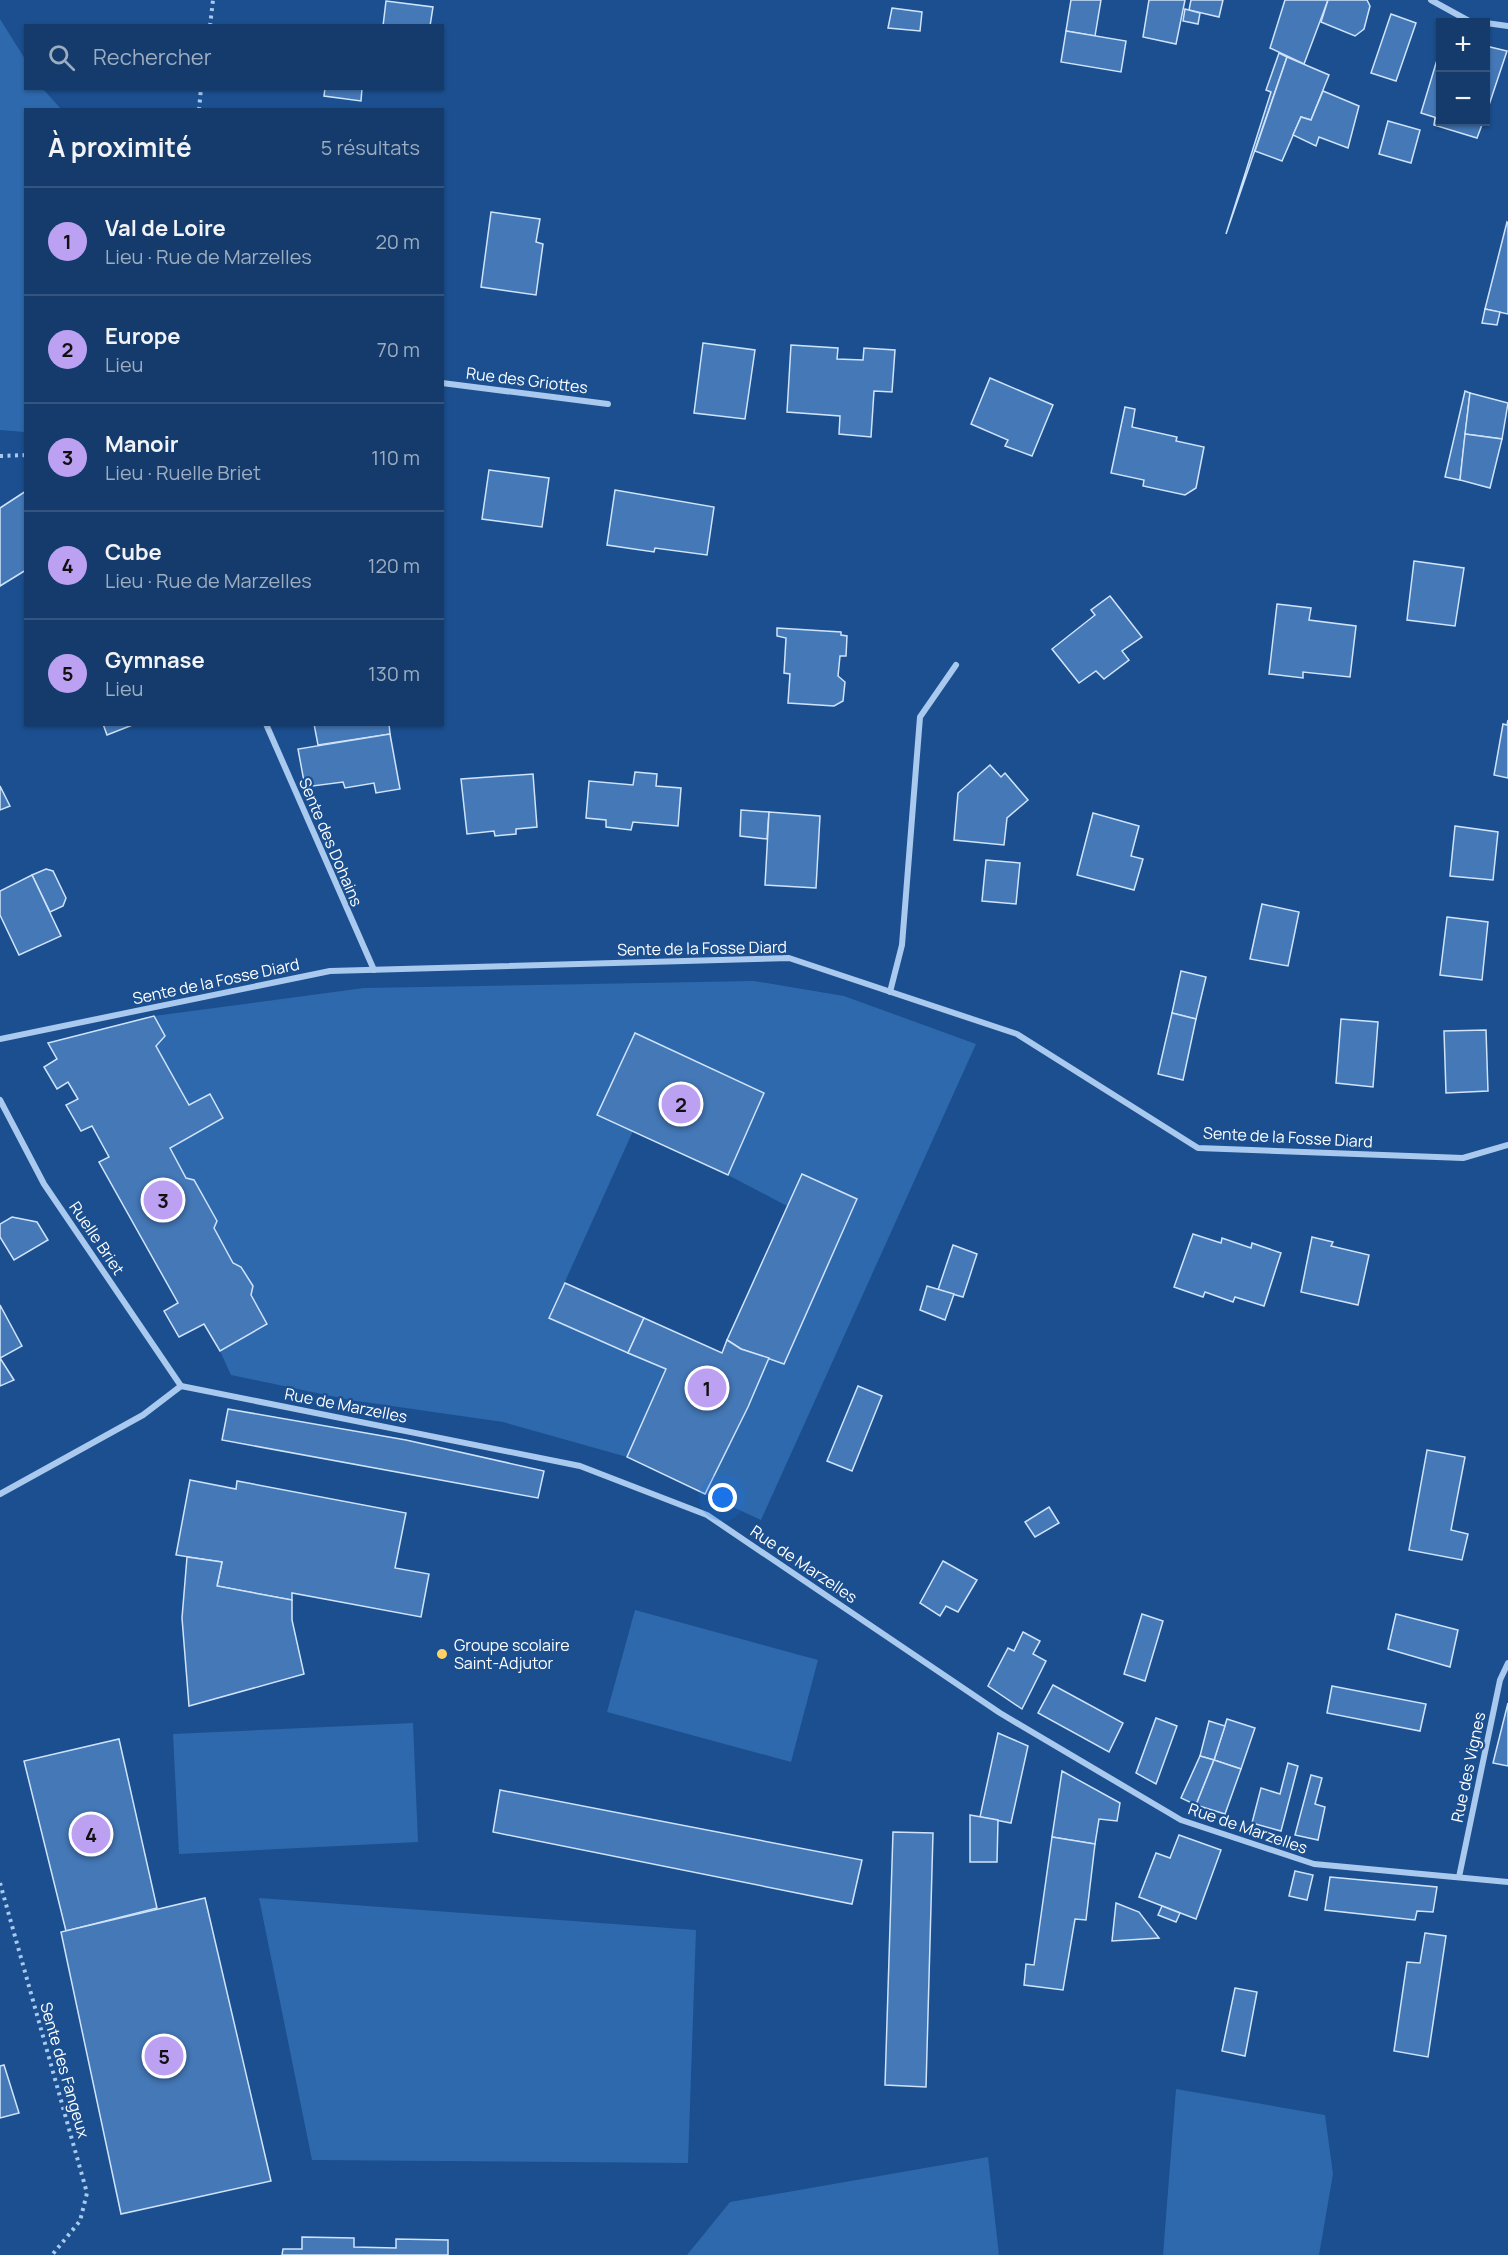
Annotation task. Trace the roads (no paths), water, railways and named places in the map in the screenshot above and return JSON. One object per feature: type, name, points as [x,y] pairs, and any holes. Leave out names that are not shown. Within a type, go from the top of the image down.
[{"type":"street","points":[[1431,0],[1464,18]]},
{"type":"street","points":[[1490,24],[1508,26]]},
{"type":"street","name":"Rue des Griottes","points":[[444,383],[608,404]]},
{"type":"street","points":[[890,992],[902,945],[920,717],[956,665]]},
{"type":"street","name":"Sente des Dohains","points":[[267,726],[374,970]]},
{"type":"street","name":"Sente de la Fosse Diard","points":[[0,1039],[330,971],[789,958],[1017,1034],[1198,1148],[1463,1158],[1508,1145]]},
{"type":"street","name":"Ruelle Briet","points":[[0,1100],[44,1184],[181,1386]]},
{"type":"street","points":[[0,1494],[144,1415],[181,1386]]},
{"type":"street","name":"Rue de Marzelles","points":[[181,1386],[580,1466],[707,1515],[1000,1713],[1181,1820],[1314,1864],[1508,1882]]},
{"type":"street","name":"Rue des Vignes","points":[[1459,1877],[1500,1680],[1508,1663]]},
{"type":"place","name":"Europe","points":[[681,1104]]},
{"type":"place","name":"Manoir","points":[[163,1200]]},
{"type":"place","name":"Val de Loire","points":[[707,1388]]},
{"type":"place","name":"Groupe scolaire Saint-Adjutor","points":[[442,1654]]},
{"type":"place","name":"Cube","points":[[91,1834]]},
{"type":"place","name":"Gymnase","points":[[164,2056]]}]
